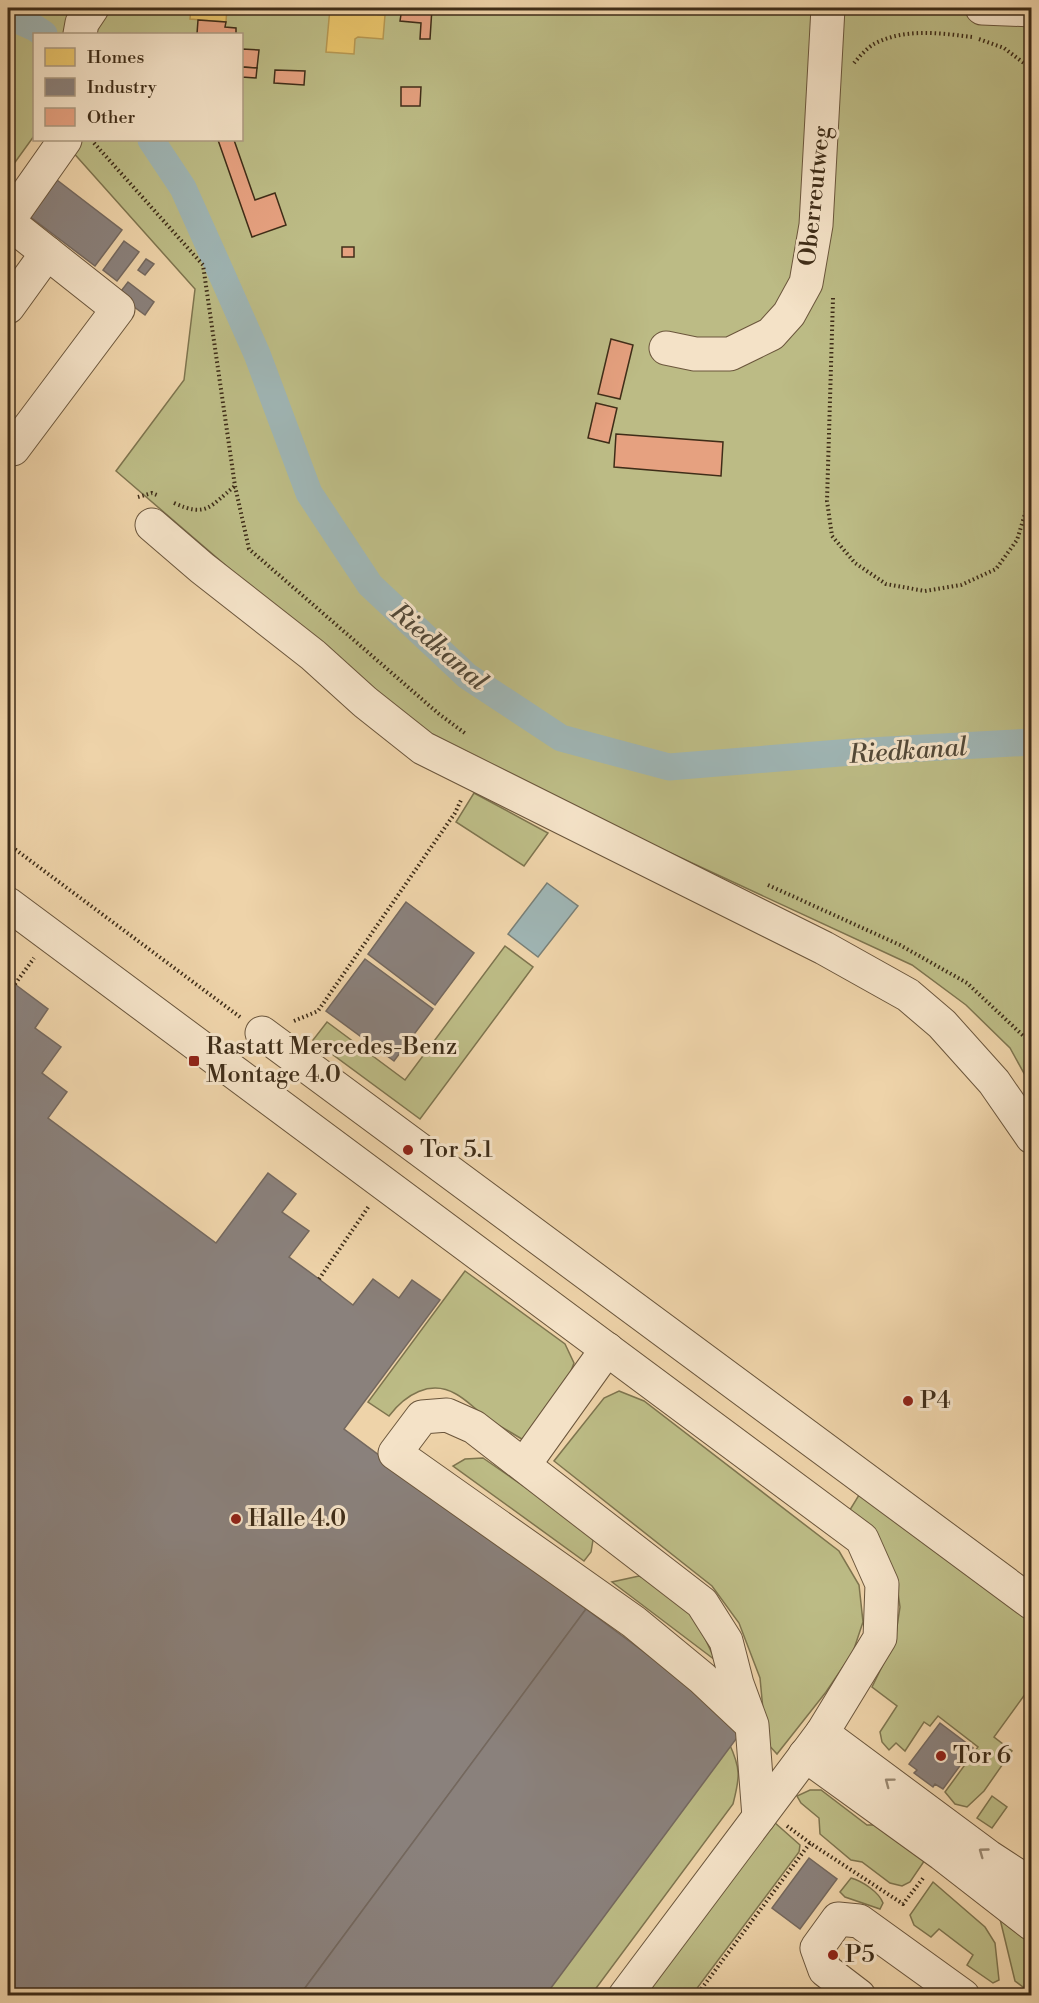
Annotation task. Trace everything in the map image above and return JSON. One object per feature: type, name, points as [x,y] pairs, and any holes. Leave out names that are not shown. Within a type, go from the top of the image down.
[{"type":"lane","name":"Oberreutweg","points":[[666,348],[695,354],[730,354],[771,334],[789,314],[806,283],[816,225],[828,8]]},
{"type":"lane","points":[[982,8],[1032,10]]},
{"type":"lane","points":[[13,449],[118,309],[8,221],[64,141]]},
{"type":"lane","points":[[8,307],[48,253]]},
{"type":"lane","points":[[161,508],[202,568],[313,655],[365,702],[423,748],[785,928],[908,995],[942,1024],[994,1082],[1032,1137]]},
{"type":"lane","points":[[8,904],[862,1539],[882,1584],[880,1638],[813,1744],[625,1995]]},
{"type":"lane","points":[[262,1033],[1032,1603]]},
{"type":"lane","points":[[524,1465],[607,1349]]},
{"type":"lane","points":[[752,1725],[702,1678],[634,1622],[395,1453],[422,1417],[447,1415],[474,1427],[702,1603],[726,1641],[737,1684],[752,1725],[759,1817]]},
{"type":"lane","points":[[813,1744],[932,1836],[1032,1924]]},
{"type":"lane","points":[[932,1836],[989,1857],[1032,1885]]},
{"type":"lane","points":[[859,1995],[825,1970],[817,1948],[838,1919],[859,1921],[963,1995]]},
{"type":"path","points":[[850,71],[854,62],[873,44],[903,34],[940,33],[973,37],[1004,48],[1032,71]]},
{"type":"path","points":[[92,141],[202,265],[235,486],[249,549],[439,714],[474,739]]},
{"type":"path","points":[[833,288],[827,501],[832,536],[855,563],[886,584],[925,591],[961,585],[996,569],[1017,540],[1029,501],[1032,482]]},
{"type":"path","points":[[161,508],[152,493],[142,495],[133,501],[161,508],[205,511],[235,486]]},
{"type":"path","points":[[8,844],[262,1033],[318,1011],[455,813],[473,773]]},
{"type":"path","points":[[763,882],[900,945],[967,983],[1032,1044]]},
{"type":"path","points":[[319,1279],[384,1183]]},
{"type":"path","points":[[791,1829],[903,1904],[932,1836]]},
{"type":"path","points":[[696,1995],[810,1843]]},
{"type":"shaded area","points":[[8,8],[78,8],[69,33],[33,33],[33,137],[8,172]]},
{"type":"shaded area","points":[[104,8],[1031,8],[1031,1086],[1010,1048],[966,1005],[912,965],[431,742],[116,471],[184,380],[195,289],[63,141],[243,141],[243,33],[91,33]]},
{"type":"shaded area","points":[[474,793],[548,833],[524,866],[456,822]]},
{"type":"shaded area","points":[[505,946],[533,967],[420,1119],[313,1040],[327,1022],[405,1080]]},
{"type":"shaded area","points":[[465,1271],[565,1344],[574,1363],[565,1387],[525,1441],[486,1417],[460,1396],[446,1390],[428,1389],[410,1396],[389,1416],[368,1402]]},
{"type":"shaded area","points":[[619,1391],[644,1401],[839,1551],[859,1585],[863,1622],[853,1652],[826,1692],[777,1754],[766,1742],[760,1678],[739,1623],[712,1586],[554,1461],[604,1398]]},
{"type":"shaded area","points":[[483,1458],[583,1527],[593,1540],[591,1552],[584,1561],[453,1466],[465,1459]]},
{"type":"shaded area","points":[[859,1495],[1031,1622],[1031,1686],[994,1737],[1012,1751],[984,1791],[967,1807],[955,1804],[945,1792],[978,1747],[938,1716],[930,1726],[924,1722],[905,1751],[896,1743],[889,1750],[882,1742],[880,1732],[897,1706],[872,1687],[895,1640],[900,1607],[897,1586],[848,1513]]},
{"type":"shaded area","points":[[639,1576],[663,1585],[696,1619],[715,1660],[612,1582]]},
{"type":"shaded area","points":[[729,1743],[736,1760],[738,1773],[733,1804],[591,1995],[544,1996]]},
{"type":"shaded area","points":[[810,1790],[821,1790],[867,1825],[884,1825],[927,1857],[910,1882],[902,1886],[890,1883],[862,1862],[851,1860],[820,1834],[819,1818],[801,1803],[797,1796]]},
{"type":"shaded area","points":[[992,1796],[1007,1807],[992,1828],[977,1818]]},
{"type":"shaded area","points":[[774,1822],[800,1845],[799,1852],[692,1995],[643,1996]]},
{"type":"shaded area","points":[[851,1878],[865,1884],[878,1895],[883,1903],[880,1909],[845,1897],[840,1892]]},
{"type":"shaded area","points":[[933,1882],[985,1927],[995,1943],[999,1980],[993,1983],[967,1965],[973,1955],[939,1929],[931,1937],[914,1925],[910,1915]]},
{"type":"shaded area","points":[[1000,1919],[1031,1942],[1031,1993],[1015,1981]]},
{"type":"water","points":[[547,883],[578,906],[538,957],[508,934]]},
{"type":"building: Homes","points":[[191,8],[227,8],[226,22],[190,19]]},
{"type":"building: Homes","points":[[330,8],[362,8],[362,13],[385,15],[383,39],[358,37],[355,39],[354,54],[326,52]]},
{"type":"building: Industry","points":[[57,180],[122,230],[95,266],[29,216]]},
{"type":"building: Industry","points":[[124,241],[139,252],[117,281],[103,270]]},
{"type":"building: Industry","points":[[146,259],[154,264],[145,275],[138,270]]},
{"type":"building: Industry","points":[[128,282],[154,302],[145,315],[118,295]]},
{"type":"building: Industry","points":[[406,902],[474,953],[435,1005],[368,954]]},
{"type":"building: Industry","points":[[365,959],[433,1009],[394,1061],[326,1011]]},
{"type":"building: Industry","name":"Halle 4.0","points":[[8,979],[48,1009],[35,1028],[61,1047],[42,1073],[67,1092],[48,1118],[216,1243],[268,1173],[296,1194],[282,1212],[309,1231],[289,1257],[353,1305],[373,1279],[399,1298],[412,1280],[440,1300],[344,1429],[586,1609],[299,1996],[8,1996]]},
{"type":"building: Industry","points":[[586,1609],[745,1727],[545,1996],[299,1996]]},
{"type":"building: Industry","name":"Tor 6","points":[[940,1723],[973,1748],[943,1789],[935,1784],[933,1787],[914,1773],[917,1770],[909,1764]]},
{"type":"building: Industry","points":[[809,1858],[837,1879],[800,1929],[772,1908]]},
{"type":"building: Other","points":[[402,8],[432,8],[430,39],[420,39],[421,23],[400,21]]},
{"type":"building: Other","points":[[198,20],[226,22],[225,27],[236,28],[236,33],[197,33]]},
{"type":"building: Other","points":[[243,49],[259,50],[257,68],[243,67]]},
{"type":"building: Other","points":[[243,67],[257,68],[256,78],[243,77]]},
{"type":"building: Other","points":[[275,70],[305,71],[304,85],[274,83]]},
{"type":"building: Other","points":[[401,87],[421,87],[420,106],[401,106]]},
{"type":"building: Other","points":[[218,141],[234,141],[255,200],[275,193],[286,225],[252,237]]},
{"type":"building: Other","points":[[342,247],[354,247],[354,257],[342,257]]},
{"type":"building: Other","points":[[611,339],[633,345],[620,399],[598,394]]},
{"type":"building: Other","points":[[596,403],[617,408],[609,443],[588,438]]},
{"type":"building: Other","points":[[616,434],[723,442],[721,476],[614,467]]},
{"type":"waterway","name":"Riedkanal","points":[[8,16],[42,33]]},
{"type":"waterway","name":"Riedkanal","points":[[152,141],[183,188],[218,266],[257,354],[309,493],[370,585],[467,676],[561,738],[669,767],[852,752],[1032,742]]},
{"type":"place","name":"Rastatt Mercedes-Benz Montage 4.0","points":[[194,1061]]},
{"type":"place","name":"Tor 5.1","points":[[408,1150]]},
{"type":"place","name":"P4","points":[[908,1401]]},
{"type":"place","name":"Halle 4.0","points":[[236,1519]]},
{"type":"place","name":"Tor 6","points":[[941,1756]]},
{"type":"place","name":"P5","points":[[833,1955]]}]
